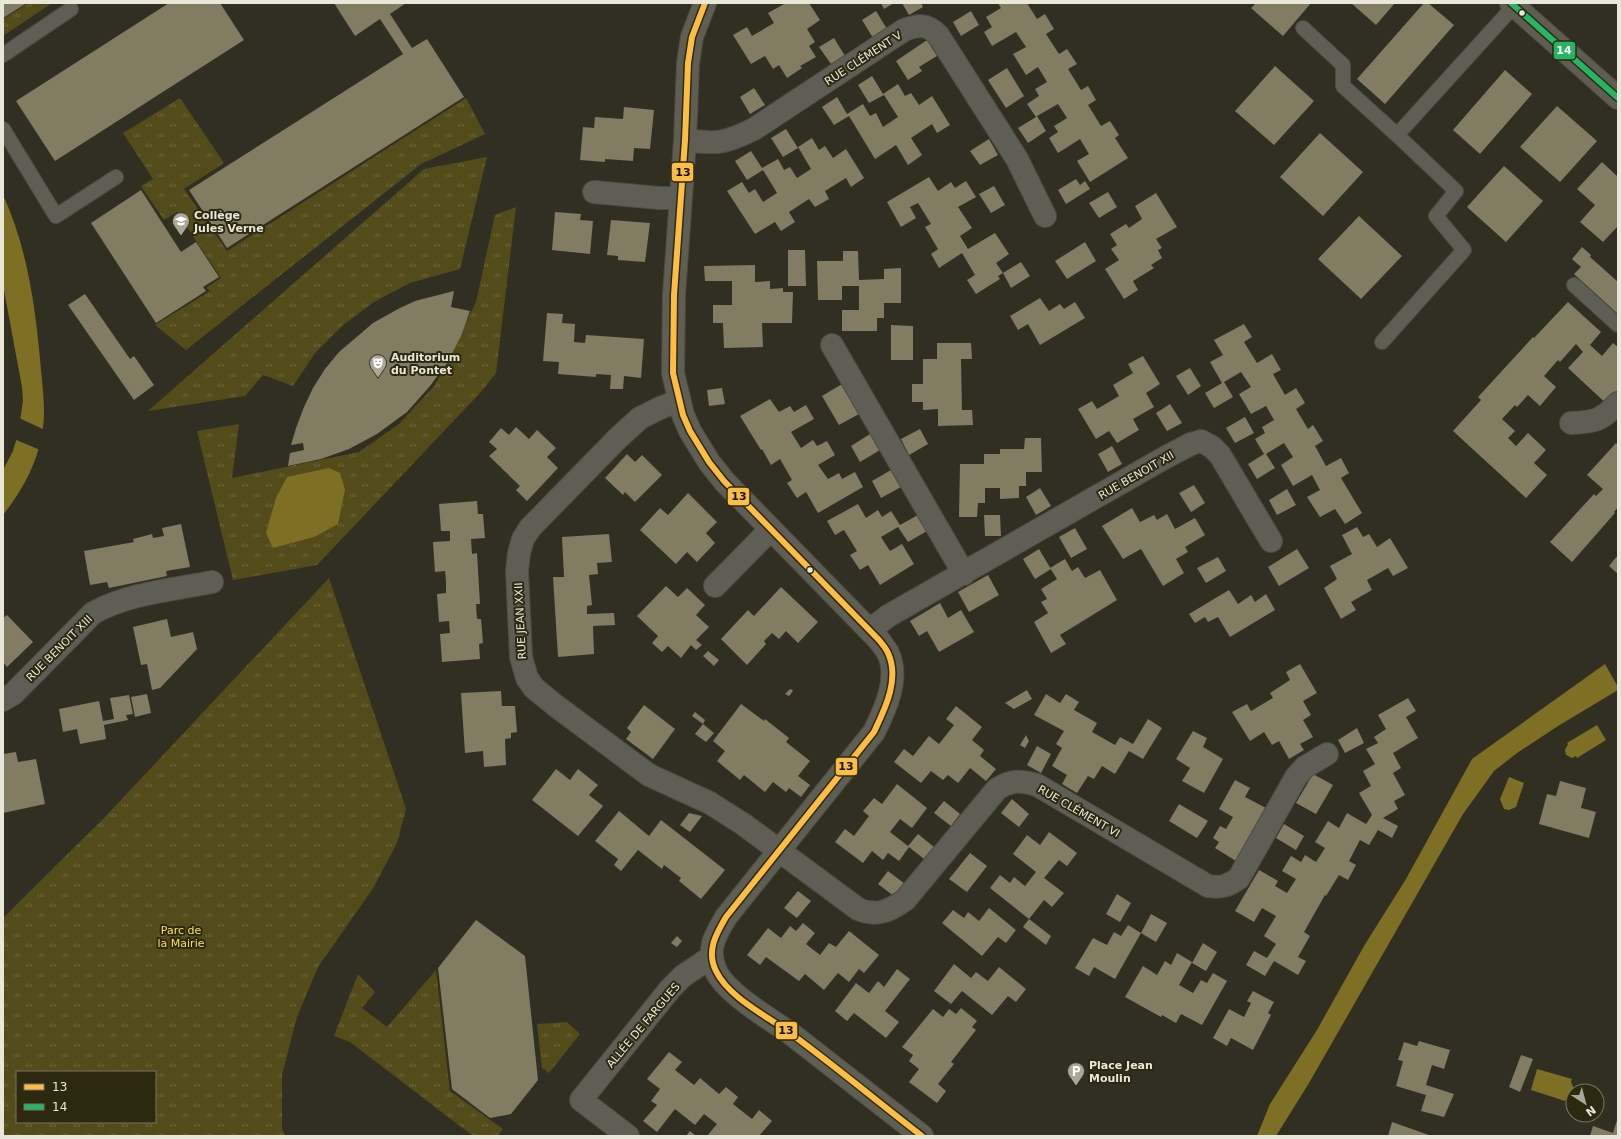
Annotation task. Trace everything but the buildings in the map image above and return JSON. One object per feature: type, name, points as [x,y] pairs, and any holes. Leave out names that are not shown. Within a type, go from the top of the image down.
[{"type":"main road","points":[[1512,4],[1617,96]]},
{"type":"street","points":[[705,3],[692,37],[688,62],[673,349],[673,374],[678,401],[690,431],[709,462],[724,480],[870,630],[888,654],[892,680],[886,709],[874,732],[726,918],[714,938],[711,957],[716,972],[728,986],[744,1000],[922,1136]]},
{"type":"street","name":"RUE CLÉMENT V","points":[[685,140],[704,143],[721,142],[742,136],[904,30],[919,25],[931,28],[938,35],[1016,159],[1045,216]]},
{"type":"street","points":[[594,192],[659,198],[680,198]]},
{"type":"street","points":[[832,345],[964,574]]},
{"type":"street","name":"RUE JEAN XXII","points":[[678,401],[640,418],[618,438],[530,528],[523,540],[519,553],[517,571],[521,657],[524,669],[534,688],[556,706],[649,775],[710,803],[743,824],[778,852]]},
{"type":"street","points":[[1571,423],[1590,422],[1608,413],[1618,403]]},
{"type":"street","name":"RUE BENOIT XII","points":[[870,630],[888,616],[1190,444],[1201,441],[1212,447],[1220,455],[1271,541]]},
{"type":"street","points":[[716,586],[771,529]]},
{"type":"street","name":"RUE BENOIT XIII","points":[[3,700],[13,694],[93,613],[109,604],[128,598],[212,582]]},
{"type":"street","name":"RUE CLÉMENT VI","points":[[778,852],[858,909],[869,914],[878,912],[894,907],[905,900],[993,793],[1006,783],[1016,781],[1037,785],[1208,886],[1220,888],[1230,885],[1239,878],[1296,777],[1305,767],[1327,754]]},
{"type":"street","name":"ALLÉE DE FARGUES","points":[[628,1136],[581,1100],[670,989],[683,976],[711,957]]},
{"type":"lane","points":[[1397,134],[1512,4]]},
{"type":"lane","points":[[3,55],[72,9]]},
{"type":"lane","points":[[1303,28],[1343,65],[1343,86],[1397,134],[1456,191],[1436,216],[1464,250],[1382,342]]},
{"type":"lane","points":[[3,129],[56,216],[116,177]]},
{"type":"lane","points":[[1574,285],[1618,325]]},
{"type":"green space","points":[[29,3],[52,3],[3,36],[3,19]]},
{"type":"green space","points":[[180,98],[224,163],[184,189],[227,251],[466,98],[485,134],[421,164],[186,350],[155,325],[210,291],[206,288],[221,278],[177,212],[164,220],[141,186],[153,179],[123,133]]},
{"type":"green space","points":[[487,157],[460,269],[410,283],[374,302],[343,325],[315,353],[293,386],[263,375],[245,396],[148,411],[424,169]]},
{"type":"green space","points":[[516,207],[496,373],[481,392],[317,565],[233,580],[197,431],[239,424],[232,478],[359,452],[399,424],[435,385],[476,302],[495,215]]},
{"type":"green space","name":"Parc de la Mairie","points":[[329,578],[406,809],[397,843],[372,890],[318,967],[297,1017],[282,1075],[282,1128],[285,1136],[3,1136],[3,918],[104,818]]},
{"type":"green space","points":[[436,970],[450,1091],[503,1129],[498,1136],[473,1136],[350,1042],[334,1036],[358,974],[375,992],[362,1008],[387,1027]]},
{"type":"green space","points":[[567,1022],[580,1034],[549,1073],[542,1068],[537,1024]]},
{"type":"shaded area","points":[[3,195],[19,237],[30,281],[43,386],[44,410],[40,445],[28,477],[3,515],[3,470],[13,451],[18,434],[23,401],[22,387],[3,285]]},
{"type":"shaded area","points":[[329,468],[340,473],[345,490],[338,524],[314,537],[273,548],[266,533],[276,498],[287,477]]},
{"type":"shaded area","points":[[1605,664],[1618,687],[1618,690],[1558,726],[1517,753],[1494,771],[1463,814],[1309,1083],[1276,1136],[1257,1136],[1270,1104],[1317,1030],[1364,946],[1406,879],[1472,759]]},
{"type":"shaded area","points":[[1597,725],[1606,740],[1577,758],[1576,756],[1572,758],[1566,755],[1565,750],[1568,744],[1567,743]]},
{"type":"shaded area","points":[[1509,777],[1524,783],[1516,807],[1509,810],[1504,809],[1500,799]]},
{"type":"shaded area","points":[[1537,1069],[1572,1079],[1571,1083],[1565,1083],[1565,1101],[1531,1090]]},
{"type":"pier","points":[[19,418],[45,430],[40,450],[14,439]]},
{"type":"transit line","name":"13","points":[[705,3],[692,37],[688,63],[685,140],[674,295],[673,373],[683,415],[690,431],[709,462],[724,481],[879,640],[888,653],[892,673],[890,694],[883,714],[874,732],[726,917],[716,936],[712,950],[713,964],[722,981],[739,998],[790,1033],[922,1136]]},
{"type":"transit line","name":"14","points":[[1511,3],[1618,98]]},
{"type":"place","name":"Collège Jules Verne","points":[[181,236]]},
{"type":"place","name":"Auditorium du Pontet","points":[[378,378]]},
{"type":"place","name":"Place Jean Moulin","points":[[1076,1086]]}]
